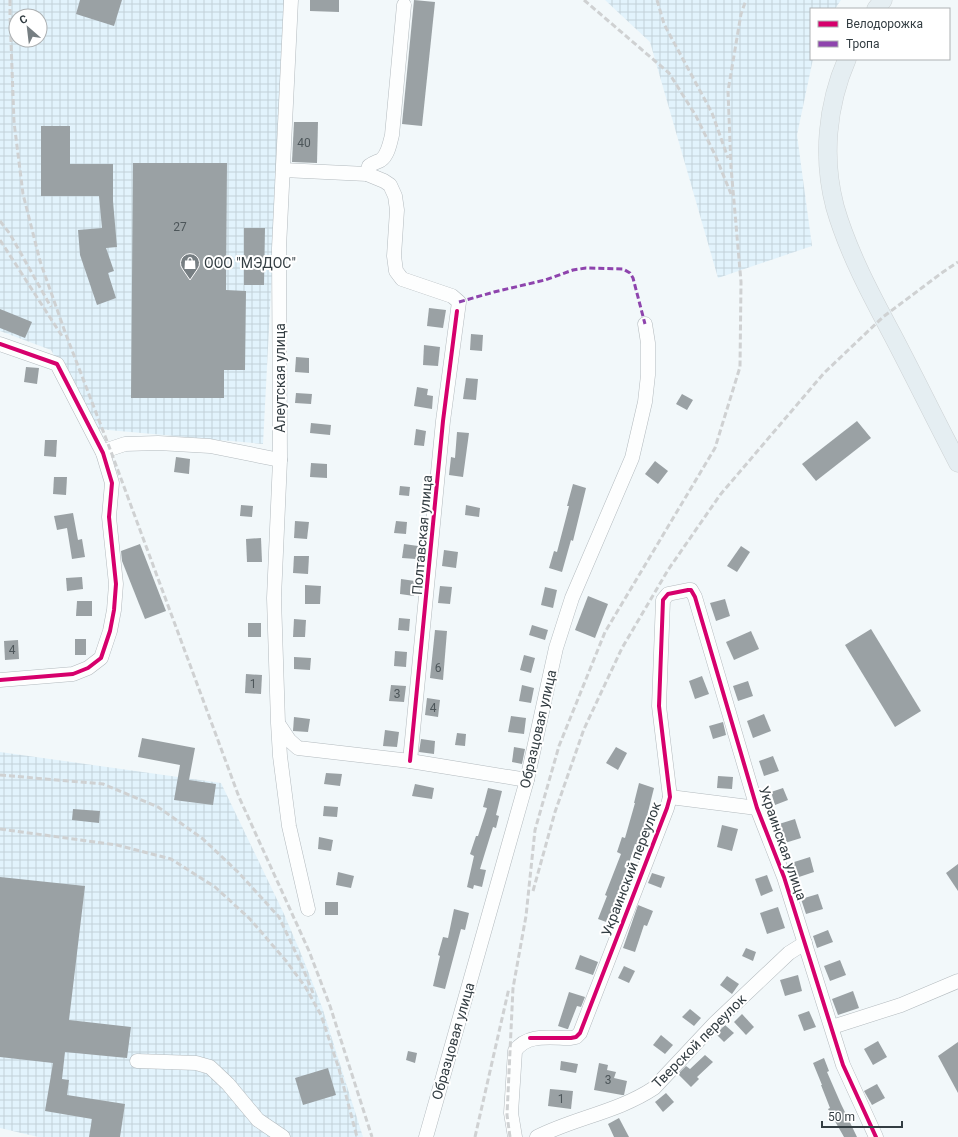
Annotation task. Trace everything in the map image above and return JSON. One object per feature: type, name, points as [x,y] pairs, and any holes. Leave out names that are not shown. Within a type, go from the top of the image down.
[{"type":"main road","points":[[877,8],[883,0]]},
{"type":"main road","points":[[847,60],[842,70],[833,102],[828,133],[828,162],[835,207],[853,254],[883,318],[958,463]]},
{"type":"street","name":"Алеутская улица","points":[[291,0],[279,248],[280,460],[274,598],[278,723],[289,826],[308,909]]},
{"type":"street","points":[[283,170],[367,174],[369,166],[384,157],[392,135],[404,5]]},
{"type":"street","name":"Полтавская улица","points":[[367,174],[390,185],[395,196],[397,210],[394,256],[396,272],[402,279],[452,296],[458,302],[443,422],[410,761]]},
{"type":"street","name":"Образцовая улица","points":[[426,1137],[527,780],[556,648],[570,605],[632,458],[646,402],[648,343],[645,324]]},
{"type":"street","points":[[0,344],[57,364],[103,453],[112,483],[109,517],[116,584],[114,610],[110,630],[101,658],[88,668],[73,674],[0,680]]},
{"type":"street","points":[[103,453],[125,444],[158,442],[210,446],[280,460]]},
{"type":"street","name":"Украинский переулок","points":[[515,1137],[511,1113],[515,1052],[519,1045],[530,1038],[571,1038],[576,1037],[580,1032],[667,808],[670,797],[659,706],[663,600],[668,594],[688,590],[691,590],[695,597]]},
{"type":"street","name":"Украинская улица","points":[[695,597],[757,808],[784,876],[843,1065],[876,1137]]},
{"type":"street","points":[[278,723],[289,740],[298,748],[410,761],[527,780]]},
{"type":"street","points":[[670,797],[757,808]]},
{"type":"street","name":"Тверской переулок","points":[[537,1137],[642,1096],[654,1088],[720,1018],[789,953],[805,943]]},
{"type":"street","points":[[832,1027],[901,1005],[958,981]]},
{"type":"street","points":[[137,1061],[196,1063],[210,1066],[228,1084],[258,1120],[283,1137]]},
{"type":"shaded area","points":[[0,0],[286,0],[263,444],[97,429],[51,350],[0,331]]},
{"type":"shaded area","points":[[605,0],[841,0],[836,8],[810,8],[810,60],[813,60],[797,135],[812,246],[718,278],[650,42]]},
{"type":"shaded area","points":[[0,752],[221,783],[284,914],[302,956],[322,1007],[363,1137],[38,1137],[0,1128]]},
{"type":"building","points":[[80,0],[122,0],[114,26],[76,14]]},
{"type":"building","points":[[310,0],[339,0],[339,12],[310,11]]},
{"type":"building","points":[[414,0],[435,2],[422,126],[402,124]]},
{"type":"building","points":[[294,122],[318,122],[317,163],[292,162]]},
{"type":"building","points":[[41,126],[70,126],[70,164],[113,164],[113,201],[117,247],[106,248],[114,271],[108,273],[116,298],[97,305],[80,255],[78,230],[102,228],[99,196],[41,196]]},
{"type":"building","points":[[133,163],[227,163],[226,290],[246,291],[245,370],[224,370],[224,398],[131,398]]},
{"type":"building","points":[[244,228],[265,228],[264,285],[244,285]]},
{"type":"building","points":[[429,308],[446,310],[443,328],[427,326]]},
{"type":"building","points":[[0,309],[32,322],[25,338],[0,328]]},
{"type":"building","points":[[471,334],[483,335],[482,351],[470,350]]},
{"type":"building","points":[[424,345],[440,347],[438,366],[423,365]]},
{"type":"building","points":[[296,357],[309,358],[309,373],[295,372]]},
{"type":"building","points":[[26,367],[39,368],[37,384],[24,382]]},
{"type":"building","points":[[466,378],[478,379],[476,400],[463,399]]},
{"type":"building","points":[[417,387],[428,389],[427,395],[433,396],[432,409],[414,406]]},
{"type":"building","points":[[296,393],[312,394],[311,404],[295,403]]},
{"type":"building","points":[[682,394],[693,400],[687,410],[676,404]]},
{"type":"building","points":[[857,421],[871,438],[816,481],[802,464]]},
{"type":"building","points":[[311,423],[331,425],[330,435],[310,433]]},
{"type":"building","points":[[416,429],[426,431],[424,446],[414,445]]},
{"type":"building","points":[[457,432],[469,433],[463,477],[449,475],[451,457],[455,458]]},
{"type":"building","points":[[45,440],[57,440],[56,457],[44,456]]},
{"type":"building","points":[[176,457],[190,459],[189,474],[174,472]]},
{"type":"building","points":[[655,461],[668,471],[658,484],[645,474]]},
{"type":"building","points":[[311,463],[327,464],[327,478],[310,477]]},
{"type":"building","points":[[54,477],[67,477],[66,495],[53,494]]},
{"type":"building","points":[[573,484],[586,488],[573,541],[571,540],[562,572],[549,568],[554,551],[557,552]]},
{"type":"building","points":[[400,486],[410,487],[409,496],[399,495]]},
{"type":"building","points":[[241,505],[253,506],[252,517],[240,516]]},
{"type":"building","points":[[466,505],[480,508],[479,517],[465,515]]},
{"type":"building","points":[[73,513],[78,540],[82,539],[85,557],[72,559],[67,528],[57,530],[54,516]]},
{"type":"building","points":[[295,521],[309,522],[307,539],[294,538]]},
{"type":"building","points":[[396,521],[407,522],[406,534],[394,533]]},
{"type":"building","points":[[261,538],[262,562],[247,562],[246,539]]},
{"type":"building","points":[[140,544],[166,611],[145,619],[122,561],[121,551]]},
{"type":"building","points":[[404,544],[418,546],[416,559],[402,558]]},
{"type":"building","points":[[741,546],[750,552],[737,572],[727,566]]},
{"type":"building","points":[[444,550],[458,552],[456,568],[442,566]]},
{"type":"building","points":[[294,556],[309,556],[308,574],[293,573]]},
{"type":"building","points":[[82,577],[83,589],[67,591],[66,578]]},
{"type":"building","points":[[401,579],[415,581],[414,596],[400,594]]},
{"type":"building","points":[[305,585],[321,586],[320,604],[305,604]]},
{"type":"building","points":[[440,586],[452,587],[450,604],[438,603]]},
{"type":"building","points":[[545,587],[557,590],[553,608],[541,605]]},
{"type":"building","points":[[588,596],[608,604],[595,638],[575,630]]},
{"type":"building","points":[[725,599],[730,616],[716,621],[710,603]]},
{"type":"building","points":[[77,601],[92,601],[92,616],[76,616]]},
{"type":"building","points":[[399,618],[410,619],[409,631],[398,630]]},
{"type":"building","points":[[294,619],[306,620],[305,637],[293,637]]},
{"type":"building","points":[[248,623],[261,623],[261,637],[248,637]]},
{"type":"building","points":[[532,625],[548,630],[545,640],[529,635]]},
{"type":"building","points":[[871,629],[921,711],[895,727],[845,645]]},
{"type":"building","points":[[435,630],[447,631],[443,680],[430,678]]},
{"type":"building","points":[[751,631],[759,649],[734,660],[726,642]]},
{"type":"building","points":[[75,639],[86,639],[86,655],[75,655]]},
{"type":"building","points":[[18,640],[19,659],[5,660],[4,641]]},
{"type":"building","points":[[395,651],[407,652],[406,667],[394,666]]},
{"type":"building","points":[[524,655],[535,658],[531,673],[520,670]]},
{"type":"building","points":[[294,657],[311,658],[310,670],[294,669]]},
{"type":"building","points":[[246,674],[262,675],[261,694],[245,693]]},
{"type":"building","points":[[702,676],[709,694],[695,699],[689,681]]},
{"type":"building","points":[[748,681],[753,696],[738,701],[733,686]]},
{"type":"building","points":[[391,685],[406,686],[404,702],[389,701]]},
{"type":"building","points":[[522,685],[534,688],[531,703],[519,701]]},
{"type":"building","points":[[427,698],[440,700],[438,717],[425,715]]},
{"type":"building","points":[[764,714],[771,731],[753,738],[747,721]]},
{"type":"building","points":[[511,716],[526,718],[524,734],[508,732]]},
{"type":"building","points":[[294,717],[310,719],[308,732],[293,731]]},
{"type":"building","points":[[723,722],[726,735],[713,739],[709,726]]},
{"type":"building","points":[[385,730],[399,732],[397,747],[383,746]]},
{"type":"building","points":[[457,733],[466,734],[465,746],[455,745]]},
{"type":"building","points":[[142,738],[195,748],[189,780],[216,784],[213,805],[174,800],[180,765],[138,757]]},
{"type":"building","points":[[421,739],[435,741],[434,754],[419,752]]},
{"type":"building","points":[[514,747],[525,749],[522,764],[512,762]]},
{"type":"building","points":[[616,747],[627,753],[618,770],[606,763]]},
{"type":"building","points":[[773,756],[779,771],[764,776],[759,761]]},
{"type":"building","points":[[326,773],[342,774],[340,786],[324,784]]},
{"type":"building","points":[[718,776],[733,777],[732,789],[717,788]]},
{"type":"building","points":[[639,783],[654,788],[647,816],[649,816],[640,846],[635,844],[622,885],[623,886],[609,923],[598,919],[607,896],[605,895],[621,854],[617,852],[622,837],[625,838]]},
{"type":"building","points":[[415,784],[434,788],[432,799],[412,796]]},
{"type":"building","points":[[488,788],[502,791],[496,815],[499,816],[496,828],[493,827],[480,869],[486,870],[482,887],[474,885],[473,889],[467,887],[474,856],[470,854],[476,836],[478,836],[487,808],[483,807]]},
{"type":"building","points":[[783,788],[788,800],[775,805],[771,792]]},
{"type":"building","points":[[324,806],[338,807],[337,817],[323,816]]},
{"type":"building","points":[[73,809],[100,811],[99,823],[72,820]]},
{"type":"building","points":[[795,819],[801,838],[785,843],[779,824]]},
{"type":"building","points":[[722,825],[738,829],[732,851],[717,847]]},
{"type":"building","points":[[319,837],[333,840],[331,851],[318,849]]},
{"type":"building","points":[[810,857],[814,872],[796,878],[791,863]]},
{"type":"building","points":[[958,864],[958,891],[946,873]]},
{"type":"building","points":[[338,872],[354,876],[351,888],[336,885]]},
{"type":"building","points":[[652,873],[665,877],[661,888],[648,883]]},
{"type":"building","points":[[767,875],[773,891],[761,896],[755,879]]},
{"type":"building","points":[[0,877],[85,886],[69,1020],[131,1027],[127,1058],[65,1052],[62,1079],[69,1080],[67,1095],[125,1104],[120,1137],[89,1137],[92,1119],[45,1111],[53,1063],[0,1057]]},
{"type":"building","points":[[818,894],[823,909],[806,914],[801,899]]},
{"type":"building","points":[[325,902],[338,902],[338,915],[325,915]]},
{"type":"building","points":[[638,905],[653,911],[647,926],[644,925],[635,952],[623,948]]},
{"type":"building","points":[[778,907],[785,928],[767,934],[760,913]]},
{"type":"building","points":[[454,909],[469,913],[465,930],[461,929],[445,989],[433,986],[440,956],[438,955],[443,937],[448,938]]},
{"type":"building","points":[[828,930],[833,942],[817,948],[813,936]]},
{"type":"building","points":[[746,948],[756,952],[753,961],[742,956]]},
{"type":"building","points":[[580,955],[598,962],[593,975],[575,969]]},
{"type":"building","points":[[840,960],[846,975],[830,981],[824,966]]},
{"type":"building","points":[[624,966],[635,971],[629,983],[618,978]]},
{"type":"building","points":[[798,975],[802,991],[785,996],[780,980]]},
{"type":"building","points":[[727,976],[739,984],[732,994],[720,985]]},
{"type":"building","points":[[853,991],[859,1008],[838,1015],[832,999]]},
{"type":"building","points":[[569,992],[585,997],[581,1007],[577,1006],[567,1029],[558,1026]]},
{"type":"building","points":[[690,1009],[701,1018],[694,1026],[682,1017]]},
{"type":"building","points":[[809,1011],[816,1027],[804,1031],[798,1015]]},
{"type":"building","points":[[742,1014],[754,1027],[746,1035],[734,1022]]},
{"type":"building","points":[[725,1025],[734,1033],[724,1042],[716,1034]]},
{"type":"building","points":[[661,1035],[673,1045],[665,1054],[653,1045]]},
{"type":"building","points":[[878,1041],[887,1057],[873,1065],[864,1049]]},
{"type":"building","points":[[958,1042],[958,1093],[938,1056]]},
{"type":"building","points":[[408,1051],[417,1053],[415,1063],[406,1060]]},
{"type":"building","points":[[705,1055],[713,1062],[697,1077],[699,1079],[691,1087],[678,1074],[686,1066],[690,1069]]},
{"type":"building","points":[[824,1058],[829,1071],[827,1072],[857,1137],[844,1137],[828,1109],[830,1108],[813,1063]]},
{"type":"building","points":[[561,1061],[578,1064],[576,1073],[560,1070]]},
{"type":"building","points":[[599,1063],[608,1065],[607,1070],[616,1072],[614,1078],[627,1081],[624,1095],[594,1090]]},
{"type":"building","points":[[328,1068],[336,1095],[303,1105],[295,1078]]},
{"type":"building","points":[[877,1084],[885,1098],[872,1105],[864,1091]]},
{"type":"building","points":[[550,1089],[573,1091],[571,1109],[548,1106]]},
{"type":"building","points":[[666,1093],[674,1102],[663,1112],[655,1102]]},
{"type":"building","points":[[619,1118],[629,1137],[614,1137],[608,1124]]},
{"type":"railway","points":[[10,0],[14,122],[23,194],[40,261],[65,332],[239,797],[309,951],[330,1006],[372,1137]]},
{"type":"railway","points":[[584,0],[669,73],[696,116],[716,157],[731,194]]},
{"type":"railway","points":[[657,0],[664,24],[712,113],[728,158]]},
{"type":"railway","points":[[510,1137],[507,1115],[513,988],[526,916],[535,830],[559,746],[605,632],[715,448],[740,367],[741,282],[731,167],[728,91],[741,14],[746,0]]},
{"type":"railway","points":[[0,221],[10,234],[51,307]]},
{"type":"railway","points":[[0,240],[62,336]]},
{"type":"railway","points":[[533,891],[555,812],[584,729],[622,648],[668,570],[720,495],[824,373],[883,317],[958,262]]},
{"type":"railway","points":[[0,775],[103,784],[158,807],[203,839],[239,873],[279,917],[313,993]]},
{"type":"railway","points":[[0,829],[117,845],[171,859],[215,887],[250,919],[287,962],[306,988],[321,1015],[339,1069],[357,1137]]},
{"type":"railway","points":[[475,1137],[509,988]]},
{"type":"marked path","points":[[459,302],[545,280],[573,270],[586,268],[623,269],[630,273],[633,278],[645,324]]},
{"type":"cycle path","points":[[410,761],[443,421],[457,311]]},
{"type":"cycle path","points":[[0,344],[57,364],[103,453],[112,483],[109,517],[116,584],[114,610],[110,631],[101,658],[88,668],[73,674],[0,680]]},
{"type":"cycle path","points":[[530,1038],[571,1038],[576,1037],[580,1033],[667,808],[670,797],[659,706],[663,600],[668,594],[691,590],[695,597],[757,808],[784,877],[843,1065],[876,1137]]},
{"type":"place","name":"ООО \"МЭДОС\"","points":[[190,280]]}]
